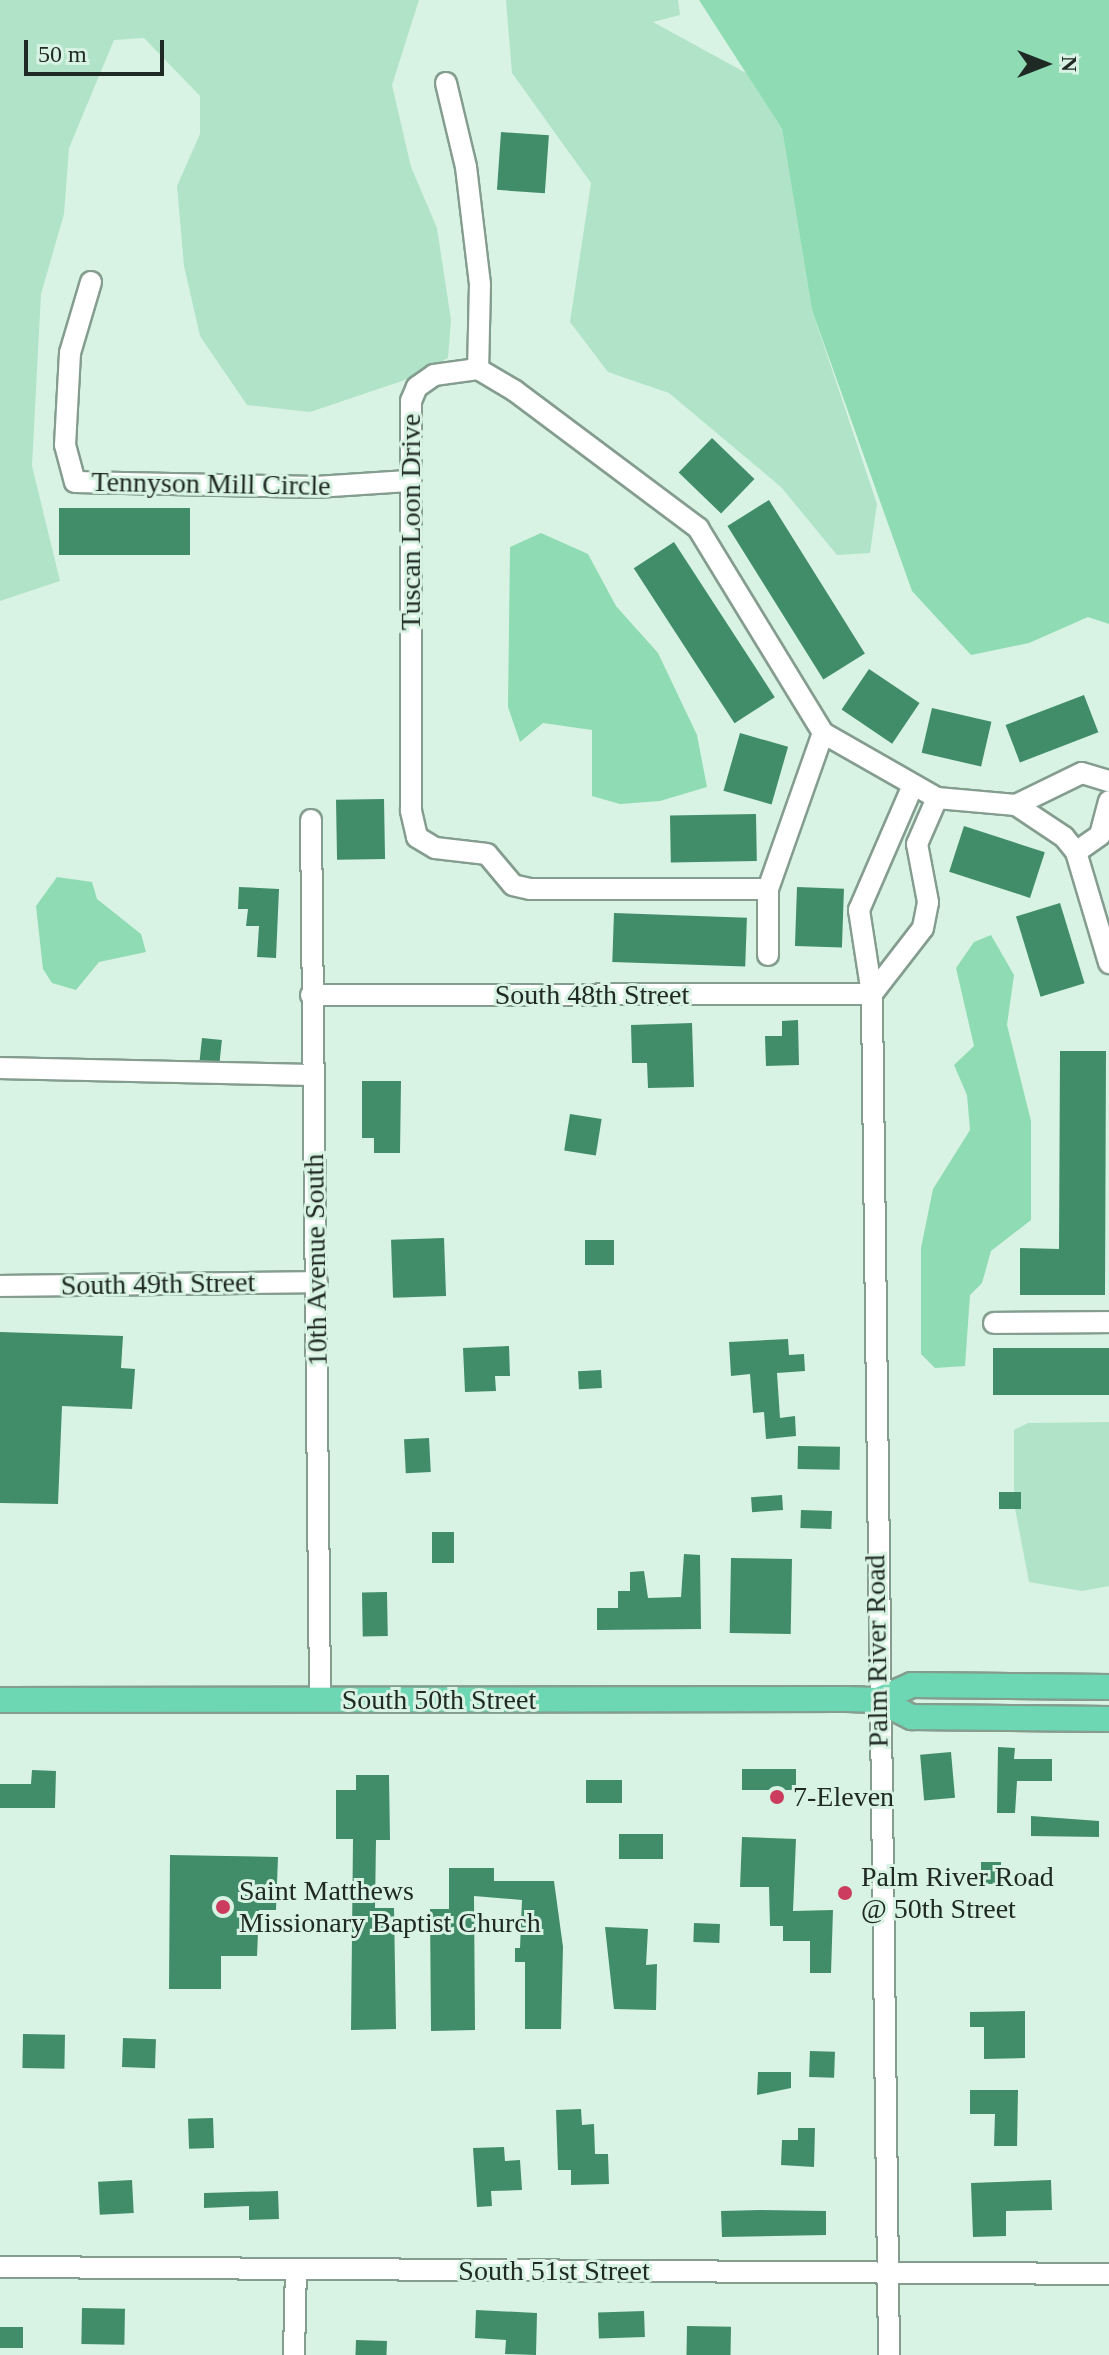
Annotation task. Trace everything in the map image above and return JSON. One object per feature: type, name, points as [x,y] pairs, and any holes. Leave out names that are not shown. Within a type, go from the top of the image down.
[{"type":"main road","name":"South 50th Street","points":[[0,1700],[878,1700],[912,1685],[1109,1687]]},
{"type":"main road","name":"South 50th Street","points":[[878,1700],[912,1717],[1109,1719]]},
{"type":"street","points":[[446,83],[466,167],[480,284],[478,369],[652,489],[698,528],[823,733],[937,798],[1016,805],[1082,773],[1109,781]]},
{"type":"street","name":"Tennyson Mill Circle","points":[[91,282],[70,353],[65,445],[75,482],[316,487],[408,481]]},
{"type":"street","name":"Tuscan Loon Drive","points":[[478,369],[434,375],[417,387],[411,401],[408,481],[411,810],[417,837],[435,848],[487,854],[513,885],[530,889],[768,889]]},
{"type":"street","points":[[768,955],[768,889],[823,733]]},
{"type":"street","name":"Palm River Road","points":[[889,2355],[878,1700],[872,994],[859,910],[862,891],[885,853],[913,785]]},
{"type":"street","points":[[872,994],[923,928],[928,902],[917,863],[920,830],[937,798]]},
{"type":"street","points":[[1076,852],[1100,835],[1109,801]]},
{"type":"street","points":[[1016,805],[1076,852],[1109,963]]},
{"type":"street","name":"10th Avenue South","points":[[311,820],[320,1700]]},
{"type":"street","points":[[885,853],[917,863]]},
{"type":"street","name":"South 48th Street","points":[[311,995],[872,994]]},
{"type":"street","points":[[0,1068],[313,1075]]},
{"type":"street","name":"South 49th Street","points":[[0,1286],[317,1282]]},
{"type":"street","points":[[994,1323],[1109,1322]]},
{"type":"street","name":"South 51st Street","points":[[0,2267],[1109,2274]]},
{"type":"street","points":[[294,2355],[296,2269]]},
{"type":"shaded area","points":[[0,0],[419,0],[392,85],[411,167],[437,228],[451,320],[448,358],[402,381],[310,412],[247,405],[200,336],[184,266],[177,186],[200,134],[200,96],[144,38],[114,40],[69,148],[64,214],[41,294],[32,466],[60,581],[0,601]]},
{"type":"shaded area","points":[[506,0],[678,0],[680,15],[653,22],[746,73],[782,129],[812,310],[877,504],[870,553],[837,555],[781,487],[669,393],[608,372],[570,322],[591,183],[512,73]]},
{"type":"shaded area","points":[[699,0],[1109,0],[1109,624],[1088,617],[1029,643],[971,655],[912,591],[812,310],[782,129]]},
{"type":"shaded area","points":[[541,533],[588,554],[616,606],[658,653],[697,735],[707,787],[660,801],[620,804],[592,796],[592,730],[543,723],[520,742],[508,707],[510,547]]},
{"type":"shaded area","points":[[57,877],[92,882],[97,899],[141,934],[146,952],[99,962],[76,990],[52,983],[43,969],[36,906]]},
{"type":"shaded area","points":[[991,935],[1014,975],[1007,1025],[1031,1121],[1031,1220],[991,1251],[982,1283],[970,1295],[965,1366],[935,1368],[921,1354],[921,1248],[933,1189],[970,1130],[967,1095],[954,1065],[974,1046],[956,968],[974,942]]},
{"type":"shaded area","points":[[1109,1422],[1109,1586],[1082,1591],[1029,1582],[1014,1503],[1014,1430],[1028,1423]]},
{"type":"building","points":[[501,132],[549,135],[545,193],[497,190]]},
{"type":"building","points":[[712,438],[754,479],[721,514],[679,473]]},
{"type":"building","points":[[769,500],[865,653],[823,679],[727,526]]},
{"type":"building","points":[[59,508],[190,508],[190,555],[59,555]]},
{"type":"building","points":[[674,542],[775,697],[735,723],[634,568]]},
{"type":"building","points":[[869,669],[920,703],[892,744],[842,710]]},
{"type":"building","points":[[1084,695],[1098,732],[1020,762],[1006,725]]},
{"type":"building","points":[[932,708],[991,722],[981,767],[922,753]]},
{"type":"building","points":[[740,733],[788,747],[772,804],[723,791]]},
{"type":"building","points":[[384,799],[385,859],[337,860],[336,800]]},
{"type":"building","points":[[756,814],[757,861],[671,862],[670,816]]},
{"type":"building","points":[[964,826],[1045,852],[1030,898],[949,872]]},
{"type":"building","points":[[239,887],[279,889],[276,958],[257,957],[259,926],[246,926],[248,909],[238,909]]},
{"type":"building","points":[[797,887],[844,889],[842,948],[795,946]]},
{"type":"building","points":[[1060,903],[1085,983],[1041,997],[1016,916]]},
{"type":"building","points":[[614,913],[747,918],[745,967],[612,962]]},
{"type":"building","points":[[798,1020],[799,1065],[766,1066],[765,1036],[782,1036],[782,1021]]},
{"type":"building","points":[[692,1023],[694,1087],[648,1088],[647,1063],[632,1063],[631,1025]]},
{"type":"building","points":[[202,1038],[222,1040],[220,1062],[200,1060]]},
{"type":"building","points":[[1060,1051],[1106,1051],[1105,1295],[1020,1295],[1020,1248],[1059,1249]]},
{"type":"building","points":[[362,1081],[401,1081],[400,1153],[374,1153],[374,1138],[362,1138]]},
{"type":"building","points":[[570,1114],[602,1119],[596,1156],[564,1151]]},
{"type":"building","points":[[444,1238],[446,1296],[393,1298],[391,1240]]},
{"type":"building","points":[[585,1240],[614,1240],[614,1265],[585,1265]]},
{"type":"building","points":[[0,1332],[123,1336],[121,1368],[135,1369],[132,1409],[62,1406],[58,1504],[0,1503]]},
{"type":"building","points":[[788,1339],[789,1355],[804,1354],[805,1371],[777,1373],[780,1418],[795,1416],[796,1436],[766,1439],[764,1412],[753,1413],[750,1374],[731,1376],[729,1342]]},
{"type":"building","points":[[509,1346],[510,1376],[495,1376],[496,1391],[465,1392],[463,1348]]},
{"type":"building","points":[[993,1348],[1109,1348],[1109,1395],[993,1395]]},
{"type":"building","points":[[601,1370],[602,1388],[579,1389],[578,1371]]},
{"type":"building","points":[[429,1438],[431,1472],[406,1473],[404,1439]]},
{"type":"building","points":[[798,1446],[840,1447],[840,1470],[798,1469]]},
{"type":"building","points":[[999,1492],[1021,1492],[1021,1509],[999,1509]]},
{"type":"building","points":[[782,1495],[783,1510],[752,1512],[751,1497]]},
{"type":"building","points":[[801,1510],[832,1511],[831,1529],[800,1528]]},
{"type":"building","points":[[432,1532],[454,1532],[454,1563],[432,1563]]},
{"type":"building","points":[[684,1554],[700,1555],[701,1629],[597,1630],[597,1608],[618,1608],[618,1591],[630,1591],[630,1572],[644,1571],[648,1598],[681,1597]]},
{"type":"building","points":[[731,1558],[792,1559],[791,1634],[730,1633]]},
{"type":"building","points":[[362,1592],[387,1592],[388,1636],[363,1636]]},
{"type":"building","points":[[998,1747],[1015,1748],[1014,1759],[1052,1759],[1052,1781],[1017,1781],[1015,1813],[997,1813]]},
{"type":"building","points":[[951,1752],[955,1798],[924,1801],[920,1755]]},
{"type":"building","points":[[742,1769],[796,1769],[796,1790],[742,1790]]},
{"type":"building","points":[[32,1770],[56,1771],[55,1808],[0,1808],[0,1784],[31,1784]]},
{"type":"building","points":[[356,1775],[389,1775],[390,1840],[376,1840],[375,1908],[394,1908],[396,2029],[351,2030],[353,1839],[336,1839],[336,1790],[356,1790]]},
{"type":"building","points":[[586,1780],[622,1780],[622,1803],[586,1803]]},
{"type":"building","points":[[1031,1816],[1099,1821],[1099,1837],[1031,1836]]},
{"type":"building","points":[[619,1834],[663,1834],[663,1859],[619,1859]]},
{"type":"building","points":[[742,1837],[796,1839],[793,1911],[833,1910],[831,1973],[810,1973],[810,1941],[783,1941],[783,1926],[770,1926],[769,1887],[740,1887]]},
{"type":"building","points":[[170,1855],[278,1857],[276,1910],[259,1910],[257,1956],[221,1956],[221,1989],[169,1989]]},
{"type":"building","points":[[981,1862],[1001,1862],[1001,1884],[981,1884]]},
{"type":"building","points":[[449,1868],[494,1868],[494,1881],[554,1881],[563,1947],[561,2029],[525,2029],[525,1962],[515,1962],[515,1948],[520,1948],[522,1900],[474,1896],[475,2030],[431,2031],[430,1909],[449,1909]]},
{"type":"building","points":[[694,1923],[720,1924],[719,1943],[693,1942]]},
{"type":"building","points":[[605,1927],[648,1929],[646,1965],[657,1964],[656,2010],[614,2009]]},
{"type":"building","points":[[1025,2011],[1025,2058],[984,2059],[984,2027],[970,2027],[970,2012]]},
{"type":"building","points":[[23,2034],[65,2035],[64,2069],[22,2068]]},
{"type":"building","points":[[123,2038],[156,2039],[155,2068],[122,2067]]},
{"type":"building","points":[[810,2051],[835,2052],[834,2078],[809,2077]]},
{"type":"building","points":[[758,2072],[791,2072],[791,2088],[757,2095]]},
{"type":"building","points":[[970,2090],[1018,2090],[1017,2146],[994,2146],[995,2114],[970,2114]]},
{"type":"building","points":[[581,2109],[582,2125],[594,2124],[595,2154],[608,2154],[609,2184],[571,2185],[571,2170],[558,2170],[556,2110]]},
{"type":"building","points":[[213,2118],[214,2148],[189,2149],[188,2119]]},
{"type":"building","points":[[798,2128],[815,2128],[814,2167],[781,2165],[782,2140],[798,2140]]},
{"type":"building","points":[[504,2147],[505,2161],[520,2160],[522,2190],[491,2191],[492,2206],[477,2207],[473,2148]]},
{"type":"building","points":[[132,2180],[134,2213],[100,2215],[98,2182]]},
{"type":"building","points":[[1051,2180],[1052,2210],[1006,2211],[1006,2236],[973,2237],[971,2183]]},
{"type":"building","points":[[278,2191],[279,2219],[249,2220],[249,2206],[204,2208],[204,2193]]},
{"type":"building","points":[[721,2211],[826,2211],[826,2235],[722,2237]]},
{"type":"building","points":[[82,2308],[125,2309],[124,2345],[81,2344]]},
{"type":"building","points":[[476,2310],[537,2313],[536,2355],[505,2354],[506,2340],[475,2338]]},
{"type":"building","points":[[644,2311],[645,2337],[599,2339],[598,2313]]},
{"type":"building","points":[[687,2326],[731,2327],[731,2355],[686,2355]]},
{"type":"building","points":[[0,2327],[23,2327],[23,2348],[0,2348]]},
{"type":"building","points":[[356,2340],[387,2341],[386,2355],[355,2355]]},
{"type":"place","name":"7-Eleven","points":[[777,1797]]},
{"type":"place","name":"Palm River Road @ 50th Street","points":[[845,1893]]},
{"type":"place","name":"Saint Matthews Missionary Baptist Church","points":[[223,1907]]}]
